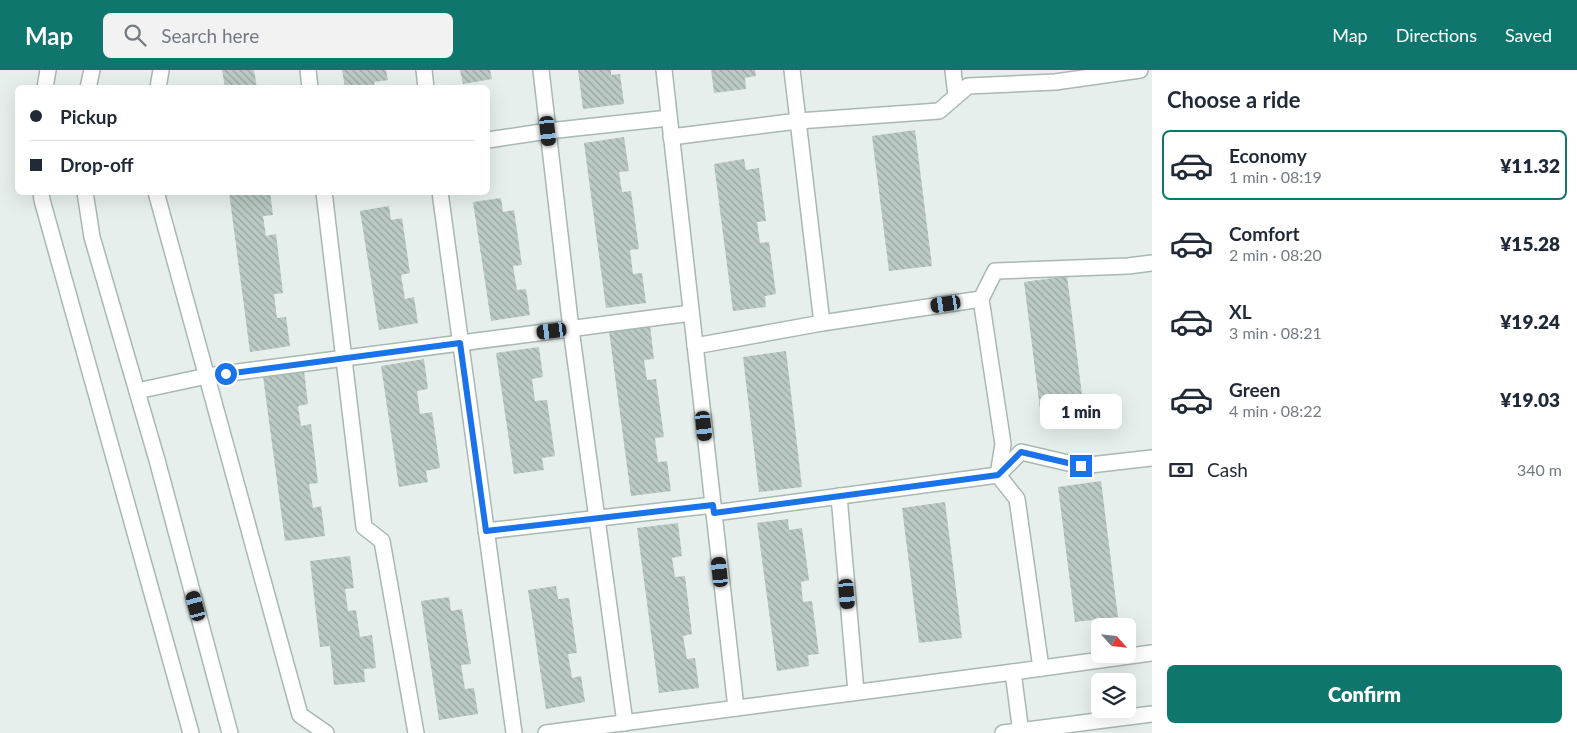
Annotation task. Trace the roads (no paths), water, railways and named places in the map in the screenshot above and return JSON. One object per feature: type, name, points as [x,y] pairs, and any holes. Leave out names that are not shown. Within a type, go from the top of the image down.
[{"type":"street","points":[[46,85],[48,70]]},
{"type":"street","points":[[89,85],[92,70]]},
{"type":"street","points":[[158,85],[161,70]]},
{"type":"street","points":[[308,70],[310,85]]},
{"type":"street","points":[[424,70],[426,85]]},
{"type":"street","points":[[541,70],[571,329],[624,723]]},
{"type":"street","points":[[664,70],[736,708]]},
{"type":"street","points":[[792,70],[822,323]]},
{"type":"street","points":[[953,70],[956,96]]},
{"type":"street","points":[[671,137],[798,121],[940,110],[968,86],[1055,82],[1140,70]]},
{"type":"street","points":[[490,140],[548,131],[669,118]]},
{"type":"street","points":[[42,195],[192,733]]},
{"type":"street","points":[[85,195],[92,237],[157,460],[230,733]]},
{"type":"street","points":[[157,195],[300,715],[326,733]]},
{"type":"street","points":[[324,195],[364,527],[382,541],[416,733]]},
{"type":"street","points":[[440,195],[514,733]]},
{"type":"street","points":[[1041,668],[1017,499],[998,475],[1003,444],[981,299],[995,271],[1128,266],[1152,263]]},
{"type":"street","points":[[695,346],[822,323],[981,299]]},
{"type":"street","points":[[137,391],[207,376],[691,313]]},
{"type":"street","points":[[486,531],[838,496],[998,475],[1021,452],[1081,466],[1152,458]]},
{"type":"street","points":[[838,496],[856,692]]},
{"type":"street","points":[[546,733],[1152,652]]},
{"type":"street","points":[[1013,672],[1021,732]]},
{"type":"street","points":[[1003,733],[1152,714]]}]
